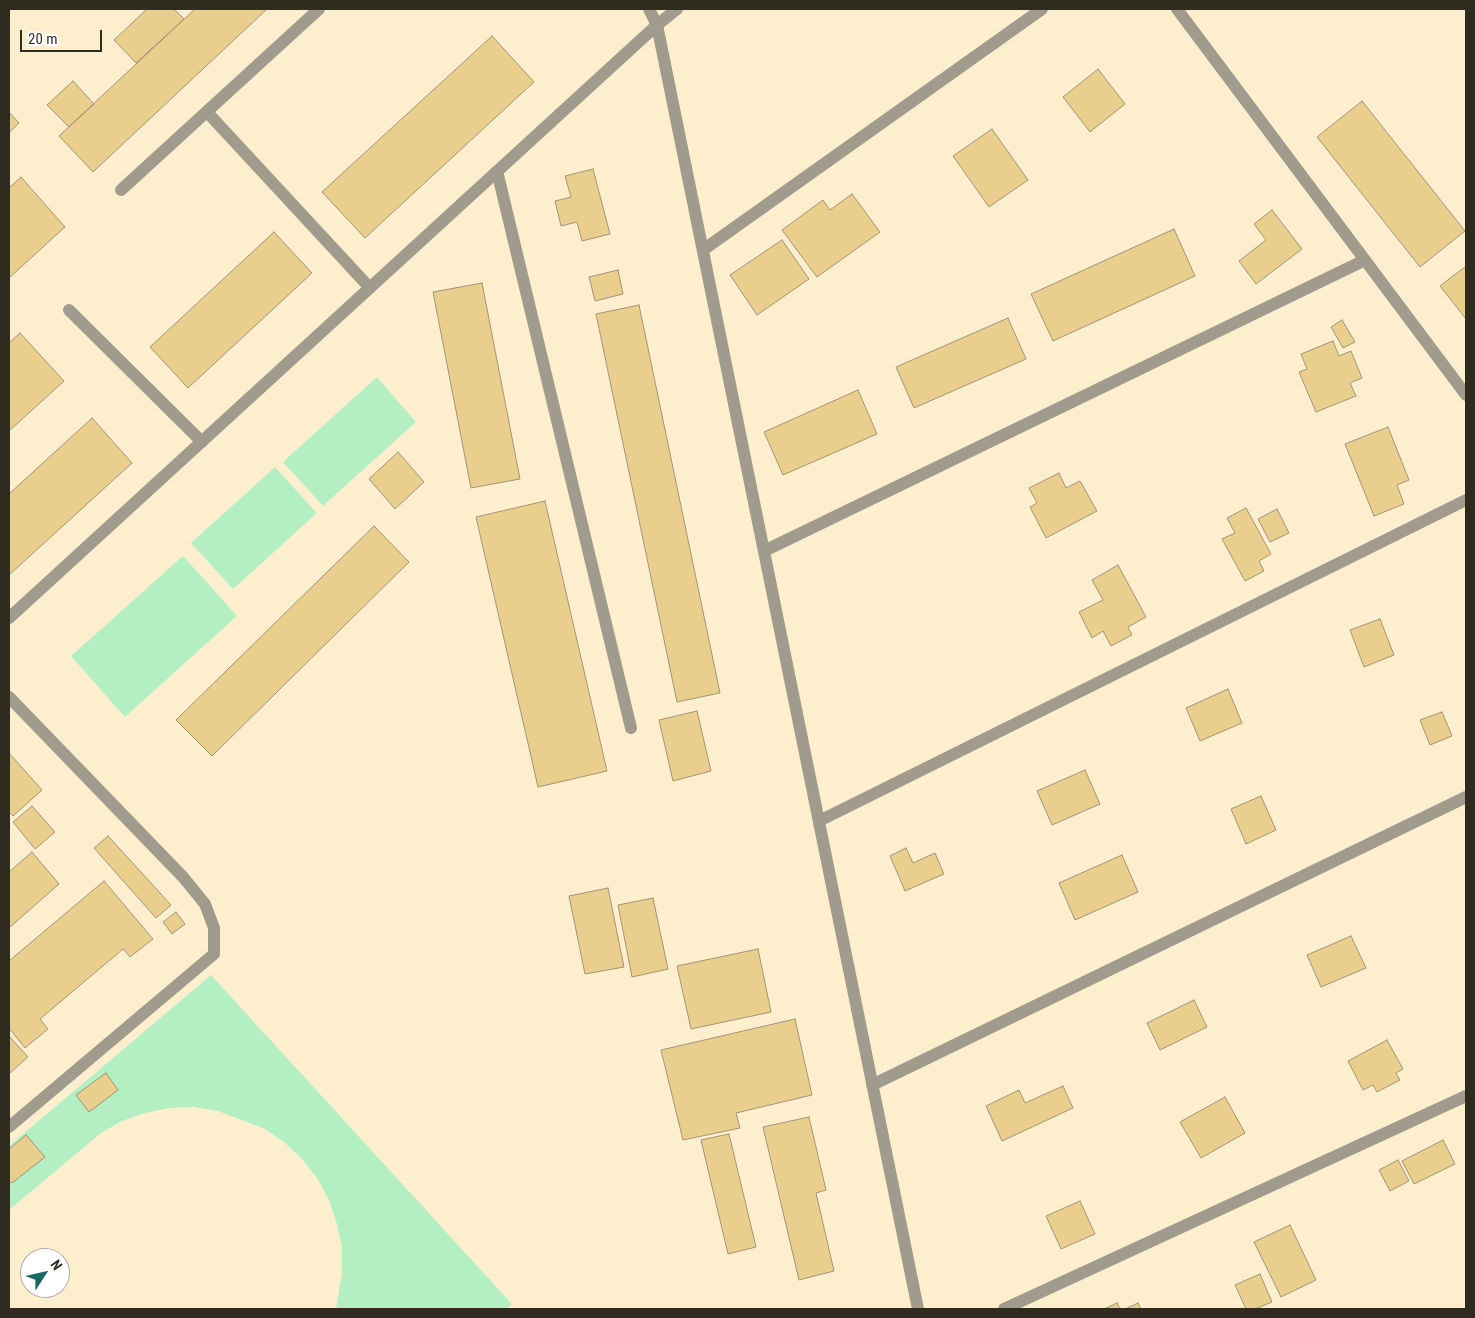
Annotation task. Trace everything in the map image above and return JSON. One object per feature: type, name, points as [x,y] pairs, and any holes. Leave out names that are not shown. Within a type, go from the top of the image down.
[{"type":"lane","points":[[121,190],[319,9]]},
{"type":"lane","points":[[649,9],[657,24],[918,1309]]},
{"type":"lane","points":[[9,618],[657,24],[678,9]]},
{"type":"lane","points":[[703,250],[1042,9]]},
{"type":"lane","points":[[1178,9],[1466,395]]},
{"type":"lane","points":[[207,112],[370,288]]},
{"type":"lane","points":[[497,172],[631,728]]},
{"type":"lane","points":[[764,551],[1365,260]]},
{"type":"lane","points":[[69,310],[202,442]]},
{"type":"lane","points":[[819,822],[1466,500]]},
{"type":"lane","points":[[9,697],[183,877],[205,904],[214,928],[214,954],[9,1127]]},
{"type":"lane","points":[[872,1085],[1466,797]]},
{"type":"lane","points":[[1004,1309],[1466,1096]]},
{"type":"green space","points":[[377,377],[416,422],[323,506],[283,462]]},
{"type":"green space","points":[[275,467],[317,513],[233,589],[191,543]]},
{"type":"green space","points":[[183,556],[237,616],[125,717],[71,656]]},
{"type":"green space","points":[[211,975],[512,1304],[506,1309],[336,1309],[342,1273],[342,1248],[329,1200],[317,1178],[302,1159],[284,1142],[263,1128],[218,1111],[193,1107],[169,1108],[145,1113],[122,1121],[101,1133],[9,1210],[9,1146]]},
{"type":"building","points":[[147,9],[174,9],[184,19],[136,63],[114,40]]},
{"type":"building","points":[[195,9],[267,9],[93,172],[59,136]]},
{"type":"building","points":[[492,36],[534,82],[365,238],[322,192]]},
{"type":"building","points":[[1098,69],[1125,104],[1090,132],[1063,97]]},
{"type":"building","points":[[73,81],[94,104],[69,127],[47,105]]},
{"type":"building","points":[[1362,101],[1465,231],[1420,267],[1317,137]]},
{"type":"building","points":[[9,112],[19,123],[9,133]]},
{"type":"building","points":[[992,129],[1028,180],[989,207],[953,156]]},
{"type":"building","points":[[593,169],[610,234],[582,241],[577,222],[561,226],[555,201],[571,197],[565,176]]},
{"type":"building","points":[[21,177],[65,227],[9,278],[9,188]]},
{"type":"building","points":[[852,194],[880,232],[817,277],[782,230],[823,200],[830,210]]},
{"type":"building","points":[[1272,210],[1302,249],[1256,284],[1239,261],[1266,240],[1254,224]]},
{"type":"building","points":[[1174,229],[1195,276],[1053,341],[1031,294]]},
{"type":"building","points":[[274,232],[312,273],[188,388],[150,347]]},
{"type":"building","points":[[782,240],[809,279],[757,315],[730,275]]},
{"type":"building","points":[[1466,266],[1466,319],[1440,286]]},
{"type":"building","points":[[618,270],[623,294],[595,301],[589,277]]},
{"type":"building","points":[[482,283],[520,479],[471,488],[433,292]]},
{"type":"building","points":[[639,305],[720,693],[677,702],[596,314]]},
{"type":"building","points":[[1008,318],[1026,359],[914,408],[896,367]]},
{"type":"building","points":[[1342,320],[1355,342],[1343,348],[1331,327]]},
{"type":"building","points":[[20,333],[64,381],[9,431],[9,343]]},
{"type":"building","points":[[1333,341],[1339,356],[1351,351],[1362,378],[1350,383],[1356,396],[1316,412],[1299,372],[1307,369],[1301,354]]},
{"type":"building","points":[[858,390],[877,434],[783,475],[764,432]]},
{"type":"building","points":[[92,418],[132,463],[9,575],[9,494]]},
{"type":"building","points":[[1388,427],[1409,480],[1397,485],[1404,504],[1374,516],[1345,444]]},
{"type":"building","points":[[398,452],[424,482],[395,509],[369,479]]},
{"type":"building","points":[[1059,473],[1066,488],[1080,481],[1097,511],[1046,538],[1030,507],[1037,503],[1029,488]]},
{"type":"building","points":[[545,501],[607,771],[538,787],[476,517]]},
{"type":"building","points":[[1246,508],[1271,554],[1259,561],[1264,571],[1245,581],[1222,539],[1235,533],[1227,518]]},
{"type":"building","points":[[1277,509],[1289,533],[1270,542],[1258,519]]},
{"type":"building","points":[[374,526],[409,562],[212,756],[176,720]]},
{"type":"building","points":[[1118,565],[1146,617],[1128,627],[1132,635],[1111,646],[1103,631],[1092,638],[1079,612],[1103,600],[1092,580]]},
{"type":"building","points":[[1380,619],[1394,655],[1364,667],[1350,630]]},
{"type":"building","points":[[1228,689],[1242,723],[1200,741],[1186,708]]},
{"type":"building","points":[[697,711],[711,771],[673,781],[659,720]]},
{"type":"building","points":[[1442,712],[1452,736],[1430,745],[1420,720]]},
{"type":"building","points":[[9,753],[42,790],[13,816],[9,812]]},
{"type":"building","points":[[1085,770],[1100,804],[1052,825],[1037,791]]},
{"type":"building","points":[[1261,796],[1276,830],[1246,844],[1231,809]]},
{"type":"building","points":[[32,806],[55,832],[35,849],[13,822]]},
{"type":"building","points":[[108,836],[171,905],[156,918],[94,848]]},
{"type":"building","points":[[906,848],[913,863],[935,853],[944,874],[905,891],[890,856]]},
{"type":"building","points":[[32,852],[59,884],[9,928],[9,872]]},
{"type":"building","points":[[1122,855],[1138,892],[1075,920],[1059,883]]},
{"type":"building","points":[[104,881],[153,939],[130,957],[123,949],[40,1019],[48,1029],[25,1048],[9,1028],[9,961]]},
{"type":"building","points":[[608,888],[624,967],[585,974],[569,896]]},
{"type":"building","points":[[653,898],[668,969],[632,977],[618,905]]},
{"type":"building","points":[[176,912],[185,924],[172,934],[163,922]]},
{"type":"building","points":[[1351,936],[1366,968],[1321,987],[1307,955]]},
{"type":"building","points":[[758,949],[771,1012],[691,1029],[677,966]]},
{"type":"building","points":[[1194,1000],[1207,1027],[1160,1050],[1147,1023]]},
{"type":"building","points":[[795,1019],[812,1095],[736,1113],[740,1128],[683,1140],[661,1050]]},
{"type":"building","points":[[9,1036],[28,1057],[10,1073],[9,1072]]},
{"type":"building","points":[[1387,1040],[1403,1069],[1396,1073],[1400,1080],[1377,1092],[1373,1085],[1363,1090],[1348,1061]]},
{"type":"building","points":[[106,1073],[118,1090],[89,1112],[76,1095]]},
{"type":"building","points":[[1063,1086],[1073,1108],[1002,1141],[986,1106],[1019,1090],[1025,1103]]},
{"type":"building","points":[[1225,1097],[1245,1133],[1201,1158],[1180,1122]]},
{"type":"building","points":[[809,1117],[826,1190],[816,1193],[834,1271],[799,1280],[763,1127]]},
{"type":"building","points":[[729,1134],[756,1247],[728,1254],[701,1140]]},
{"type":"building","points":[[26,1135],[45,1157],[12,1183],[9,1180],[9,1149]]},
{"type":"building","points":[[1443,1140],[1455,1164],[1414,1184],[1402,1161]]},
{"type":"building","points":[[1398,1160],[1409,1181],[1390,1191],[1379,1170]]},
{"type":"building","points":[[1080,1201],[1095,1234],[1061,1249],[1046,1216]]},
{"type":"building","points":[[1290,1225],[1316,1280],[1281,1297],[1254,1242]]},
{"type":"building","points":[[1260,1274],[1272,1302],[1255,1309],[1246,1309],[1235,1285]]},
{"type":"building","points":[[1117,1303],[1120,1309],[1104,1309]]},
{"type":"building","points":[[1138,1303],[1141,1309],[1125,1309]]}]
